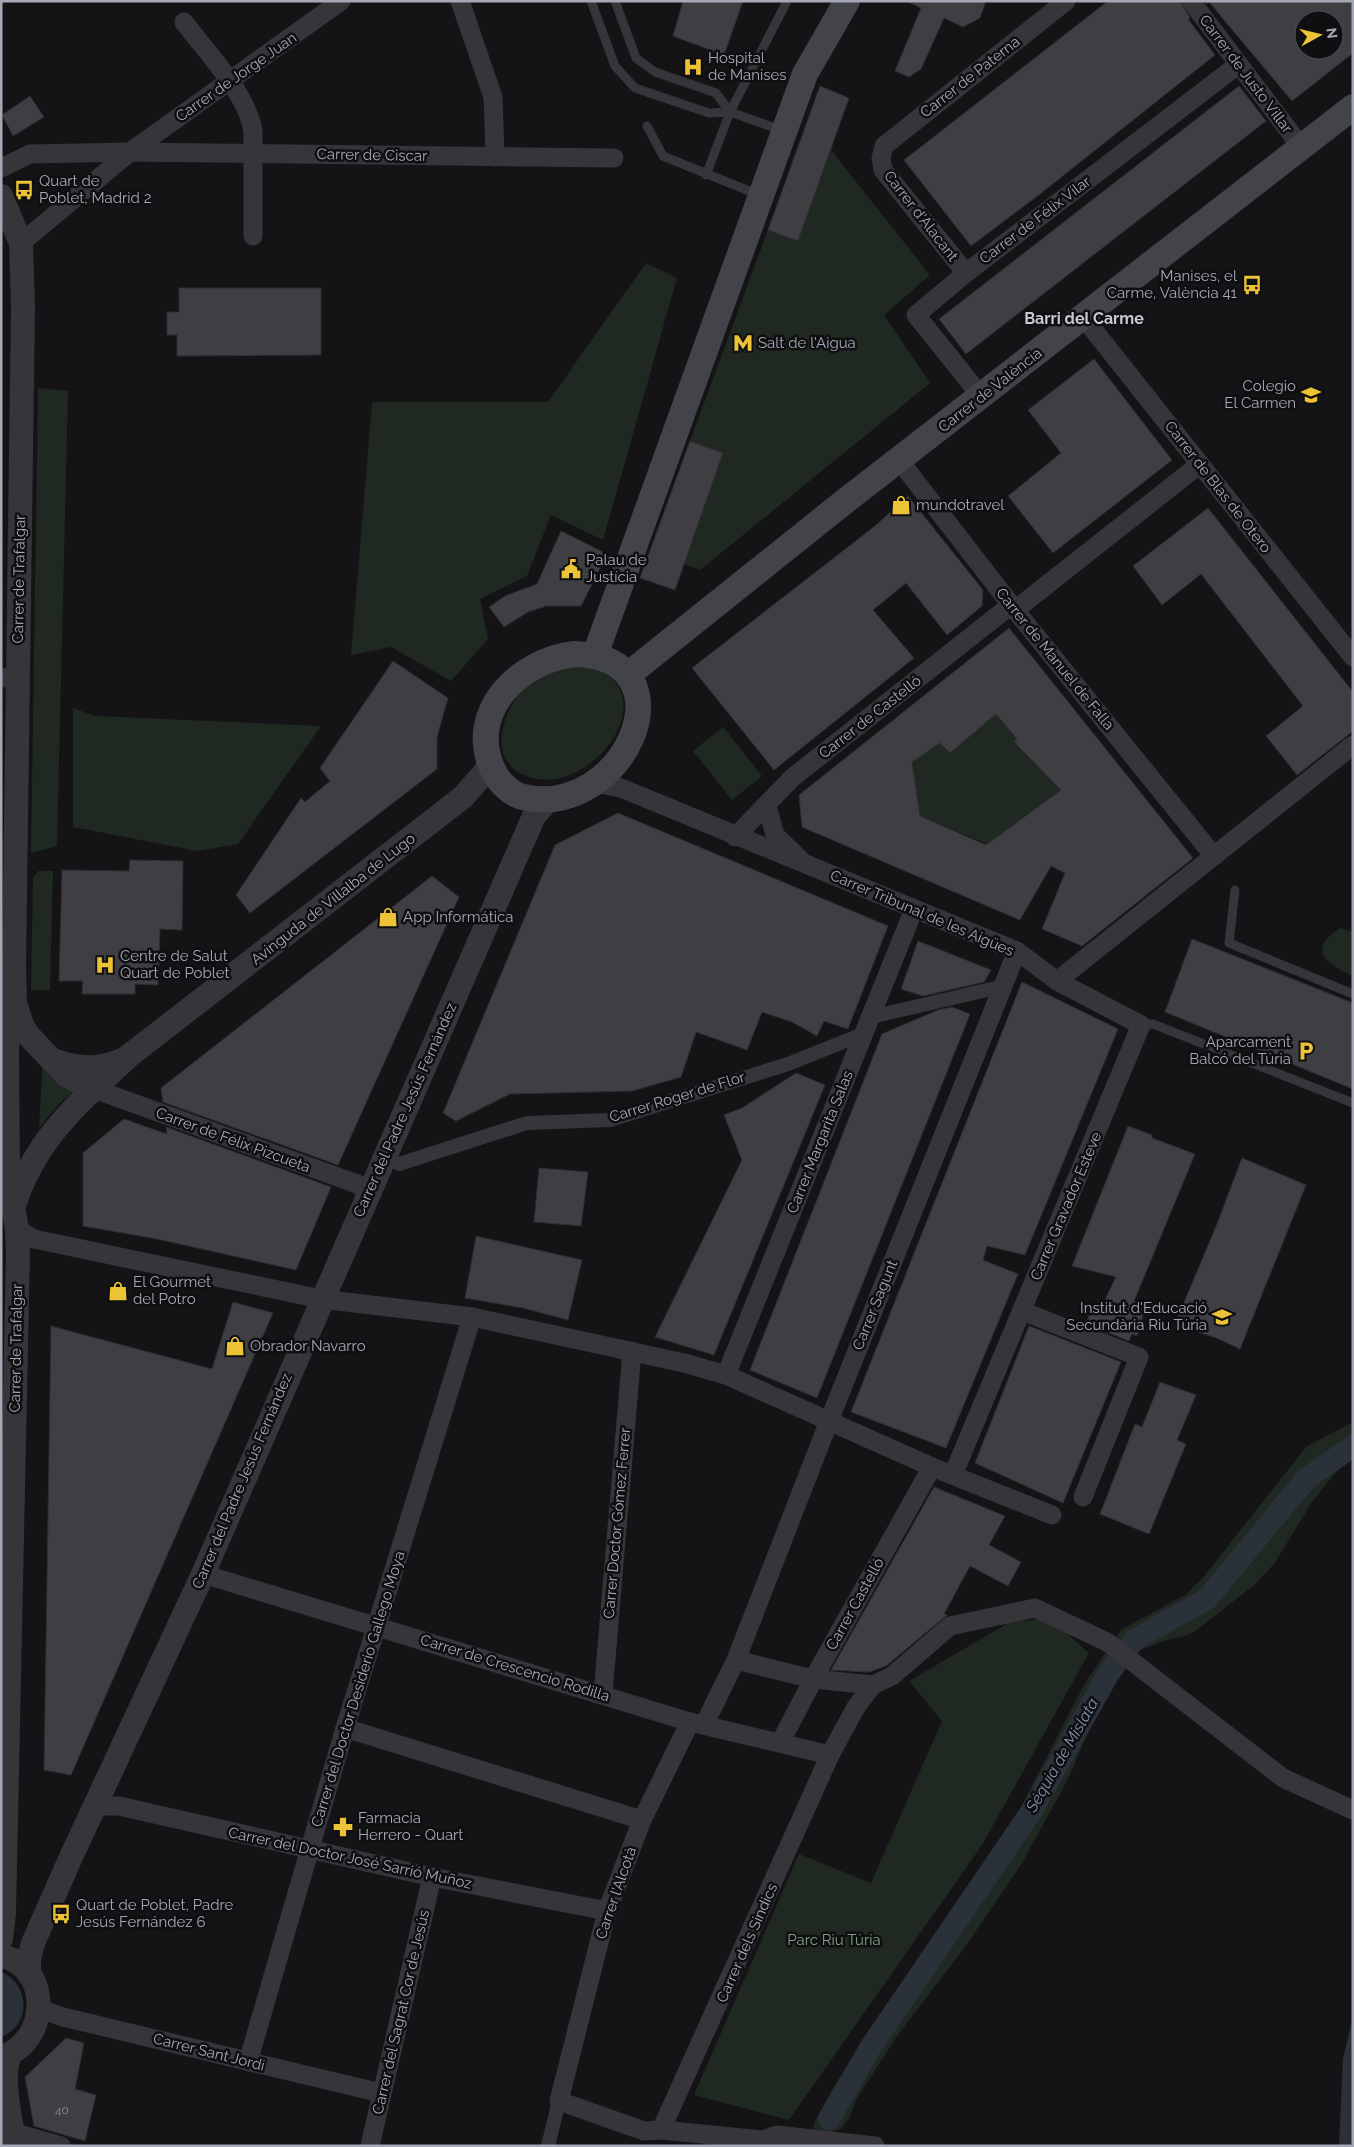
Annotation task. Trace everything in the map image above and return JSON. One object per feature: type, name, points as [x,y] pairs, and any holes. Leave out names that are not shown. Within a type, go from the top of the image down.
[{"type":"main road","points":[[595,655],[805,74],[847,1]]},
{"type":"main road","name":"Carrer de València","points":[[629,674],[899,460],[1353,107]]},
{"type":"main road","points":[[595,655],[613,662],[629,674],[638,701],[632,736],[623,756],[594,783],[582,790],[549,799],[531,799],[514,793],[495,775],[489,761],[485,735],[487,720],[508,685],[522,673],[564,656],[595,655]]},
{"type":"street","name":"Carrer de Jorge Juan","points":[[21,243],[130,152],[342,1]]},
{"type":"street","points":[[460,1],[493,97],[495,157]]},
{"type":"street","name":"Carrer de Paterna","points":[[881,158],[884,146],[1066,1]]},
{"type":"street","name":"Carrer de Justo Villar","points":[[1191,1],[1302,148]]},
{"type":"street","points":[[184,22],[229,81],[250,116],[253,154],[253,236]]},
{"type":"street","name":"Carrer de Félix Vilar","points":[[981,396],[916,315],[966,273],[1239,64]]},
{"type":"street","name":"Carrer de Ciscar","points":[[1,168],[30,154],[130,152],[614,158]]},
{"type":"street","name":"Carrer d'Alacant","points":[[881,158],[883,170],[966,273]]},
{"type":"street","name":"Carrer de Trafalgar","points":[[1,196],[21,243],[23,307],[9,678],[15,1003],[22,1025],[38,1047],[55,1061],[68,1076],[94,1089]]},
{"type":"street","name":"Carrer de Blas de Otero","points":[[1084,318],[1353,657]]},
{"type":"street","name":"Carrer de Manuel de Falla","points":[[899,460],[1013,608],[1213,855]]},
{"type":"street","name":"Carrer de Castelló","points":[[736,837],[792,778],[1200,464]]},
{"type":"street","points":[[1141,1025],[1056,981],[1353,745]]},
{"type":"street","name":"Avinguda de Villalba de Lugo","points":[[8,1201],[42,1144],[55,1128],[130,1056],[463,797],[486,771],[489,761]]},
{"type":"street","name":"Carrer Tribunal de les Aigües","points":[[594,783],[621,788],[1017,952],[1056,981]]},
{"type":"street","name":"Carrer del Padre Jesús Fernández","points":[[29,1974],[29,1959],[34,1943],[94,1806],[203,1574],[321,1299],[534,816],[549,799]]},
{"type":"street","points":[[767,806],[775,836],[809,866]]},
{"type":"street","name":"Carrer Margarita Salas","points":[[726,1375],[914,909]]},
{"type":"street","name":"Carrer Sagunt","points":[[697,1724],[736,1660],[828,1421],[1017,952]]},
{"type":"street","name":"Carrer de Trafalgar","points":[[1,1939],[5,1895],[17,1229],[8,1201],[7,1049],[14,967]]},
{"type":"street","points":[[871,1017],[1004,986]]},
{"type":"street","name":"Carrer Gravador Esteve","points":[[953,1475],[1141,1025]]},
{"type":"street","name":"Carrer Roger de Flor","points":[[400,1164],[526,1122],[610,1120],[788,1064],[864,1034]]},
{"type":"street","points":[[55,1061],[91,1068],[115,1063],[130,1056]]},
{"type":"street","name":"Carrer de Félix Pizcueta","points":[[94,1089],[360,1185],[367,1196]]},
{"type":"street","points":[[17,1229],[25,1235],[43,1241],[321,1299],[472,1317],[632,1351],[726,1375],[932,1467],[1052,1515]]},
{"type":"street","points":[[1022,1312],[1139,1357],[1083,1497]]},
{"type":"street","name":"Carrer del Doctor Desiderio Gallego Moya","points":[[248,2062],[308,1850],[472,1317]]},
{"type":"street","name":"Carrer Doctor Gómez Ferrer","points":[[603,1694],[632,1351]]},
{"type":"street","name":"Carrer Castelló","points":[[780,1743],[813,1679],[932,1467]]},
{"type":"street","name":"Carrer de Crescencio Rodilla","points":[[203,1574],[697,1724],[830,1755]]},
{"type":"street","points":[[736,1660],[813,1679],[874,1685],[892,1676],[950,1626],[1036,1608],[1106,1642],[1283,1778],[1308,1792],[1351,1809]]},
{"type":"street","name":"Carrer dels Sindics","points":[[650,2136],[830,1755],[856,1707],[874,1685]]},
{"type":"street","name":"Carrer l'Alcotà","points":[[559,2102],[607,1911],[642,1820],[697,1724]]},
{"type":"street","points":[[345,1728],[642,1820]]},
{"type":"street","name":"Carrer del Doctor José Sarrió Muñoz","points":[[94,1806],[119,1806],[432,1878],[607,1911]]},
{"type":"street","name":"Carrer del Sagrat Cor de Jesús","points":[[370,2146],[432,1878]]},
{"type":"street","points":[[1,1956],[16,1961],[29,1974],[34,1982],[39,2005],[35,2027],[30,2039],[6,2056],[14,2139]]},
{"type":"street","name":"Carrer Sant Jordi","points":[[39,2005],[46,2011],[63,2017],[381,2093]]},
{"type":"street","points":[[1,2093],[14,2139]]},
{"type":"street","points":[[548,2146],[559,2102],[650,2136],[763,2140],[777,2135],[875,2146]]},
{"type":"street","points":[[14,2139],[61,2146]]},
{"type":"lane","points":[[591,1],[615,66],[635,88],[709,113],[730,112],[785,131]]},
{"type":"lane","points":[[615,1],[636,58],[655,72],[716,93],[730,112]]},
{"type":"lane","points":[[706,175],[730,112],[787,1]]},
{"type":"lane","points":[[647,126],[662,156],[761,196]]},
{"type":"lane","points":[[1236,890],[1229,943],[1353,994]]},
{"type":"lane","points":[[1141,1025],[1153,1024],[1353,1103]]},
{"type":"green space","points":[[831,150],[930,275],[884,315],[930,383],[700,570],[684,564],[723,453],[690,441],[768,230],[798,240]]},
{"type":"green space","points":[[646,263],[677,278],[603,540],[551,515],[527,576],[480,599],[488,639],[451,681],[391,647],[351,655],[372,402],[548,402]]},
{"type":"green space","points":[[38,388],[68,391],[57,846],[31,853]]},
{"type":"green space","points":[[575,665],[604,673],[620,690],[624,709],[618,729],[606,749],[588,765],[567,776],[545,780],[522,774],[511,766],[504,755],[502,743],[506,717],[520,693],[529,684],[551,673]]},
{"type":"green space","points":[[73,708],[95,716],[321,726],[238,844],[197,851],[73,827]]},
{"type":"green space","points":[[996,714],[1061,790],[987,844],[904,809],[918,805],[912,762],[940,743],[950,753]]},
{"type":"green space","points":[[723,727],[762,776],[732,800],[693,751]]},
{"type":"green space","points":[[38,871],[53,871],[50,990],[31,990],[33,878]]},
{"type":"green space","points":[[1340,928],[1353,932],[1353,976],[1335,967],[1324,956],[1322,950],[1324,943]]},
{"type":"green space","points":[[43,1059],[75,1090],[57,1106],[39,1128]]},
{"type":"green space","points":[[1353,1422],[1353,1458],[1336,1472],[1312,1502],[1274,1564],[1254,1585],[1197,1630],[1185,1636],[1170,1639],[1137,1651],[1128,1659],[1095,1716],[1068,1779],[1022,1863],[965,1947],[897,2036],[856,2100],[849,2118],[841,2129],[828,2133],[813,2128],[836,2083],[957,1908],[1021,1807],[1085,1683],[1121,1630],[1185,1595],[1202,1579],[1306,1447]]},
{"type":"green space","name":"Parc Riu Túria","points":[[1050,1618],[1089,1653],[982,1845],[789,2120],[694,2095],[799,1854],[871,1883],[942,1721],[909,1681],[1010,1622]]},
{"type":"shaded area","points":[[1,1972],[11,1978],[18,1986],[24,2005],[18,2023],[11,2031],[1,2037]]},
{"type":"shaded area","points":[[1353,2017],[1353,2146],[1339,2146],[1343,2059]]},
{"type":"building","points":[[683,1],[743,1],[724,55],[673,36]]},
{"type":"building","points":[[906,1],[986,1],[980,18],[963,27],[944,18],[921,69],[909,77],[895,71],[921,8]]},
{"type":"building","points":[[1108,1],[1180,1],[1190,18],[1188,19],[1215,55],[1040,194],[971,246],[904,160]]},
{"type":"building","points":[[1205,1],[1353,1],[1353,53],[1292,101],[1209,2],[1207,4]]},
{"type":"building","points":[[820,86],[849,98],[798,241],[768,230]]},
{"type":"building","points":[[1239,86],[1266,121],[966,354],[939,319]]},
{"type":"building","points":[[30,96],[44,117],[13,136],[2,115]]},
{"type":"building","points":[[179,288],[321,288],[321,355],[177,356],[177,335],[167,335],[167,312],[179,312]]},
{"type":"building","points":[[1094,359],[1172,460],[1053,553],[1008,496],[1061,453],[1028,410]]},
{"type":"building","points":[[690,441],[723,453],[675,590],[640,578]]},
{"type":"building","points":[[908,496],[983,590],[982,606],[947,635],[906,583],[873,610],[914,658],[774,770],[692,668],[875,526]]},
{"type":"building","points":[[1208,508],[1353,692],[1353,731],[1297,775],[1266,736],[1303,706],[1201,574],[1162,605],[1133,566]]},
{"type":"building","name":"Palau de Justícia","points":[[561,531],[607,554],[581,606],[546,606],[528,612],[504,627],[489,607],[505,596],[537,584]]},
{"type":"building","points":[[1009,628],[1193,858],[1082,946],[1042,929],[1065,873],[1051,866],[1020,920],[802,827],[799,795]],"holes":[[[996,714],[1017,739],[1014,742],[1061,790],[986,845],[920,816],[912,762],[940,743],[950,753]]]},
{"type":"building","points":[[393,661],[448,698],[437,737],[437,769],[250,913],[236,895],[301,798],[305,802],[330,781],[320,768]]},
{"type":"building","points":[[618,813],[888,926],[848,1029],[824,1021],[817,1036],[792,1022],[762,1012],[747,1050],[696,1032],[681,1077],[632,1091],[510,1094],[456,1121],[443,1113],[555,845]]},
{"type":"building","points":[[130,860],[183,861],[182,930],[160,929],[158,985],[135,984],[135,994],[82,994],[83,981],[59,981],[62,870],[129,871]]},
{"type":"building","points":[[432,876],[459,897],[338,1165],[163,1102],[161,1088]]},
{"type":"building","name":"Aparcament Balcó del Túria","points":[[1192,939],[1353,1003],[1353,1089],[1165,1012]]},
{"type":"building","points":[[918,941],[991,970],[984,982],[923,996],[901,989]]},
{"type":"building","points":[[1022,982],[1118,1029],[1025,1255],[987,1246],[983,1260],[1018,1274],[946,1448],[851,1412]]},
{"type":"building","points":[[952,1007],[970,1014],[817,1398],[750,1370],[882,1034],[938,1010]]},
{"type":"building","points":[[796,1073],[825,1085],[714,1355],[655,1337],[742,1160],[724,1115],[742,1108]]},
{"type":"building","points":[[124,1119],[167,1134],[166,1127],[331,1187],[296,1270],[157,1239],[83,1226],[83,1153]]},
{"type":"building","points":[[1128,1126],[1152,1135],[1152,1138],[1195,1154],[1134,1301],[1146,1305],[1137,1336],[1132,1334],[1129,1341],[1086,1324],[1093,1305],[1101,1308],[1116,1277],[1072,1266]]},
{"type":"building","points":[[1242,1158],[1306,1185],[1240,1349],[1219,1339],[1175,1324],[1217,1224]]},
{"type":"building","points":[[539,1168],[588,1172],[581,1226],[534,1222]]},
{"type":"building","points":[[476,1236],[582,1260],[568,1320],[523,1308],[465,1298]]},
{"type":"building","points":[[233,1302],[273,1313],[71,1775],[44,1770],[51,1326],[212,1369]]},
{"type":"building","points":[[1029,1326],[1121,1362],[1063,1503],[975,1463]]},
{"type":"building","points":[[1160,1382],[1196,1395],[1177,1440],[1186,1444],[1149,1534],[1100,1514],[1135,1424],[1142,1427]]},
{"type":"building","points":[[934,1487],[1005,1516],[989,1545],[1021,1562],[1008,1586],[970,1566],[944,1614],[947,1615],[886,1666],[869,1672],[831,1670]]},
{"type":"building","points":[[66,2038],[84,2043],[75,2089],[96,2095],[85,2141],[34,2126],[25,2077]]},
{"type":"waterway","name":"Séquia de Mislata","points":[[829,2119],[870,2048],[1033,1809],[1109,1673],[1134,1640],[1207,1599],[1306,1479],[1353,1446]]},
{"type":"place","name":"Hospital de Manises","points":[[693,67]]},
{"type":"place","name":"Quart de Poblet, Madrid 2","points":[[24,190]]},
{"type":"place","name":"Manises, el Carme, València 41","points":[[1252,285]]},
{"type":"place","name":"Salt de l'Aigua","points":[[743,343]]},
{"type":"place","name":"Colegio El Carmen","points":[[1311,395]]},
{"type":"place","name":"mundotravel","points":[[901,505]]},
{"type":"place","name":"Palau de Justícia","points":[[571,569]]},
{"type":"place","name":"App Informática","points":[[388,917]]},
{"type":"place","name":"Centre de Salut Quart de Poblet","points":[[105,965]]},
{"type":"place","name":"Aparcament Balcó del Túria","points":[[1306,1051]]},
{"type":"place","name":"El Gourmet del Potro","points":[[118,1291]]},
{"type":"place","name":"Institut d'Educació Secundària Riu Túria","points":[[1222,1317]]},
{"type":"place","name":"Obrador Navarro","points":[[235,1346]]},
{"type":"place","name":"Farmacia Herrero - Quart","points":[[343,1827]]},
{"type":"place","name":"Quart de Poblet, Padre Jesús Fernández 6","points":[[61,1914]]},
{"type":"district","name":"Barri del Carme","points":[[1084,318]]}]
